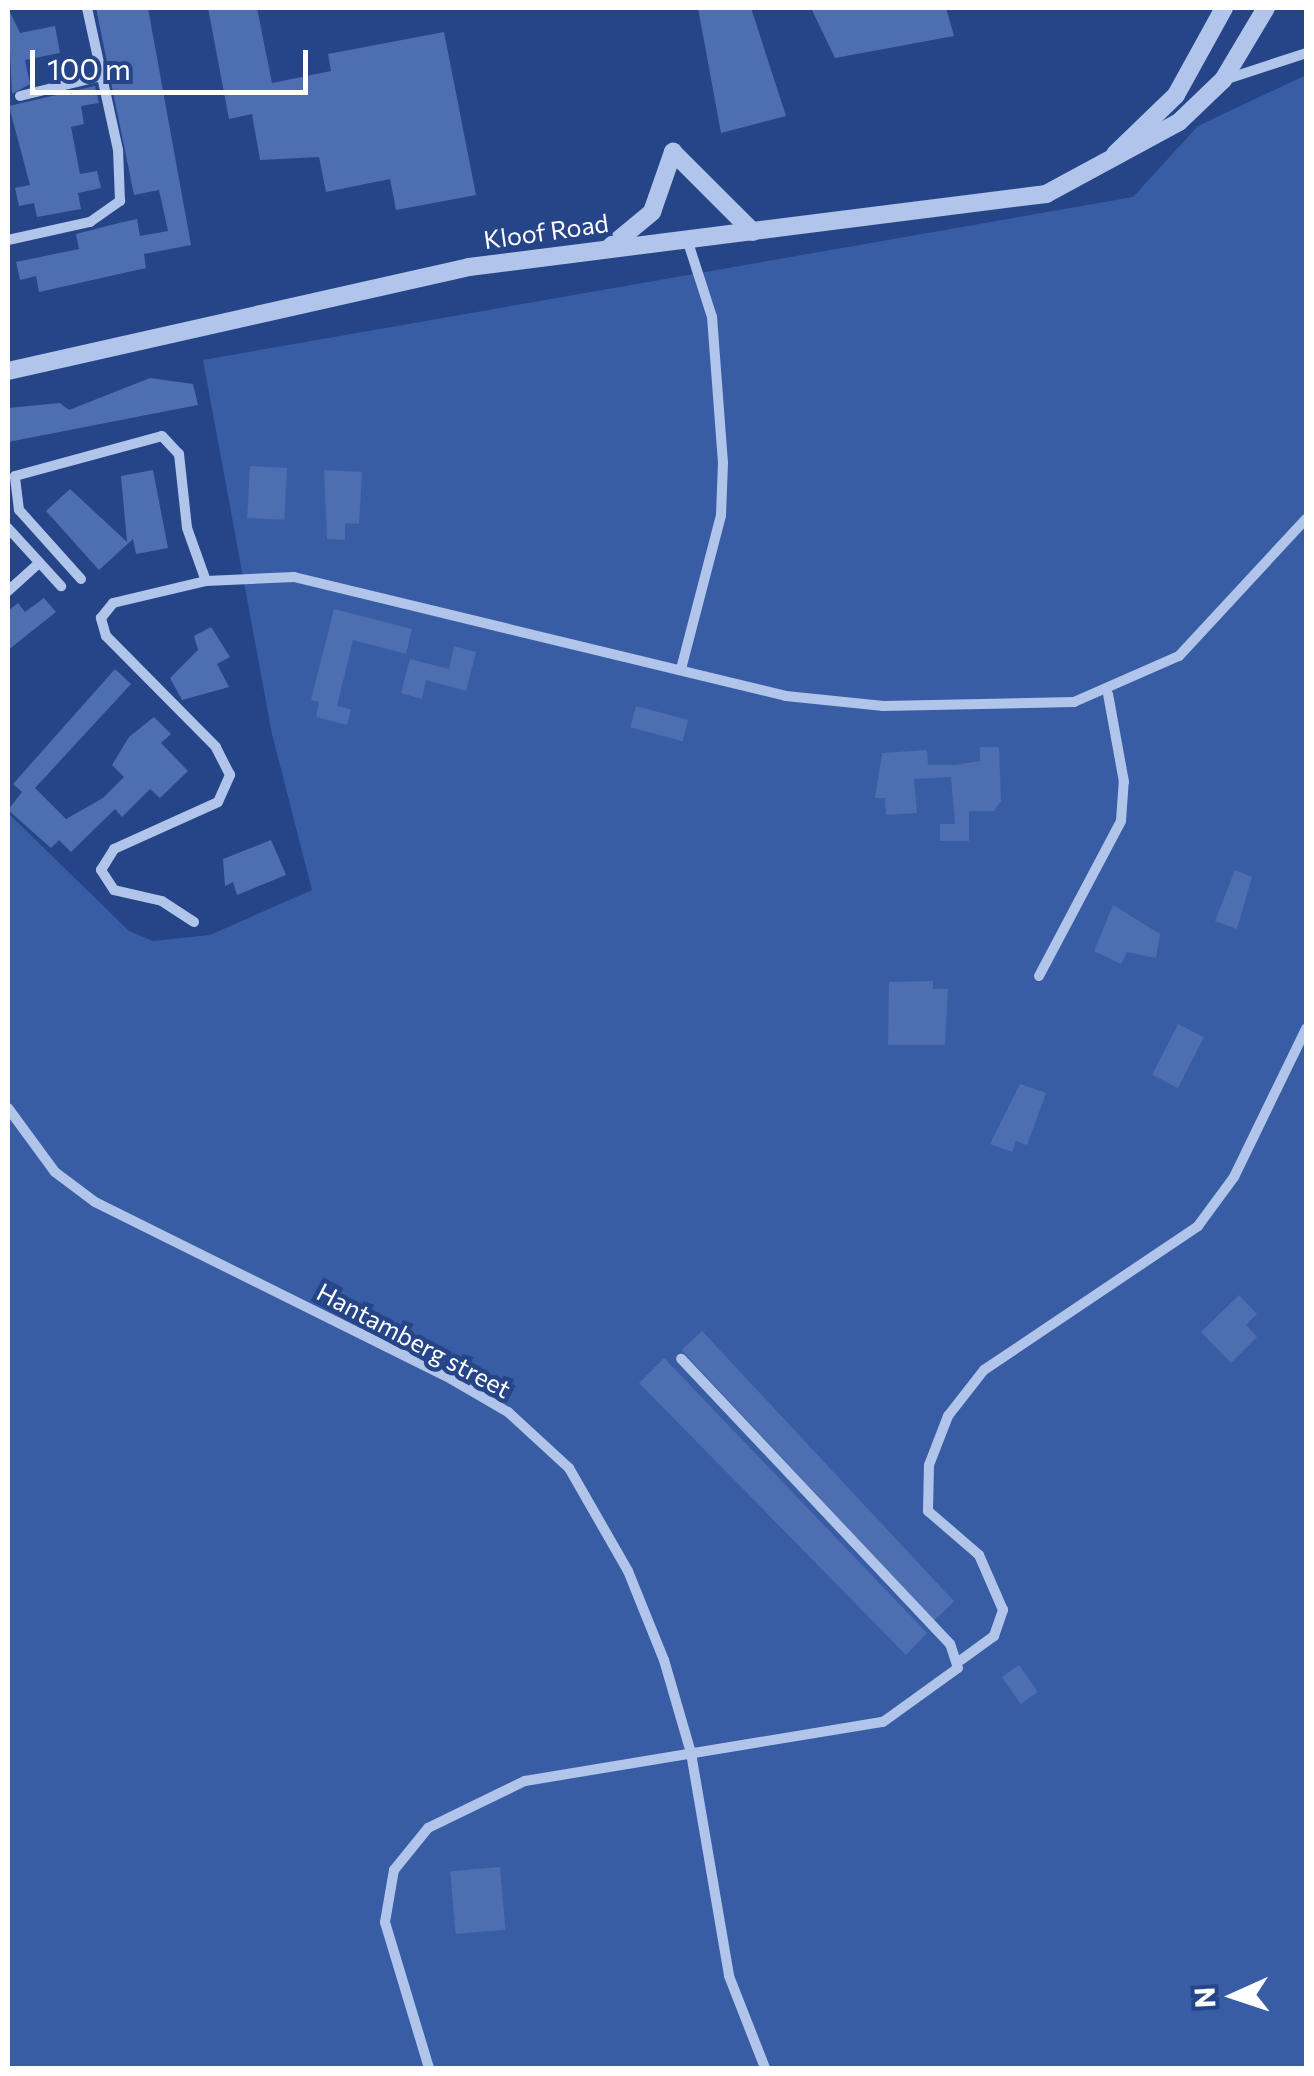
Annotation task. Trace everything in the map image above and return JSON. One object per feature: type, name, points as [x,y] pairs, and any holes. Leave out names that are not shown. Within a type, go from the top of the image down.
[{"type":"street","points":[[8,240],[90,222],[120,200],[87,8]]},
{"type":"street","points":[[1096,172],[1176,95],[1224,8]]},
{"type":"street","name":"Kloof Road","points":[[8,371],[468,267],[1046,194],[1164,135],[1223,80],[1266,8]]},
{"type":"street","points":[[1223,80],[1306,53]]},
{"type":"street","points":[[20,96],[101,76]]},
{"type":"street","points":[[610,247],[652,212],[674,152],[753,232]]},
{"type":"street","points":[[681,669],[720,515],[723,462],[712,318],[687,239]]},
{"type":"street","points":[[82,579],[20,510],[14,476],[162,436],[178,454],[187,528],[206,581]]},
{"type":"street","points":[[194,922],[162,901],[114,890],[101,870],[114,849],[218,802],[227,763],[106,636],[101,618],[112,603],[206,581],[336,581],[786,696],[883,706],[1108,694],[1179,656],[1306,519]]},
{"type":"street","points":[[8,528],[62,586]]},
{"type":"street","points":[[8,592],[40,563]]},
{"type":"street","points":[[1038,976],[1121,821],[1124,782],[1108,694]]},
{"type":"street","points":[[429,2068],[385,1922],[410,1845],[525,1781],[883,1722],[994,1636],[1003,1610],[979,1555],[928,1511],[929,1465],[948,1416],[984,1370],[1198,1226],[1234,1177],[1306,1029]]},
{"type":"street","name":"Hantamberg street","points":[[8,1108],[55,1172],[132,1225],[389,1345],[508,1412],[546,1444],[628,1572],[691,1753],[729,1976],[764,2068]]},
{"type":"street","points":[[681,1359],[960,1660]]},
{"type":"shaded area","points":[[1306,75],[1306,2068],[8,2068],[8,813],[129,931],[153,941],[210,935],[312,890],[272,734],[203,360],[1133,197],[1198,126]]},
{"type":"building","points":[[8,8],[20,33],[55,26],[60,53],[25,60],[30,84],[12,94]]},
{"type":"building","points":[[96,8],[148,8],[191,245],[144,254],[146,268],[39,292],[36,276],[20,280],[16,262],[79,249],[76,234],[137,219],[140,236],[168,231],[159,190],[134,195]]},
{"type":"building","points":[[208,8],[257,8],[272,83],[331,71],[328,54],[444,32],[476,195],[396,210],[390,179],[326,192],[319,157],[260,160],[252,114],[229,119]]},
{"type":"building","points":[[698,8],[751,8],[786,116],[721,133]]},
{"type":"building","points":[[811,8],[946,8],[954,36],[835,58]]},
{"type":"building","points":[[95,86],[99,103],[81,106],[84,124],[71,127],[80,174],[97,171],[101,188],[78,193],[81,209],[37,217],[34,203],[19,206],[15,188],[30,185],[9,106]]},
{"type":"building","points":[[150,378],[193,384],[198,405],[8,442],[8,408],[60,403],[69,410]]},
{"type":"building","points":[[250,466],[287,468],[284,520],[247,518]]},
{"type":"building","points":[[153,470],[168,548],[136,554],[133,539],[99,570],[46,511],[70,489],[127,542],[121,476]]},
{"type":"building","points":[[324,470],[362,472],[359,524],[345,523],[345,540],[327,539]]},
{"type":"building","points":[[44,598],[56,612],[8,650],[8,611],[18,603],[25,612]]},
{"type":"building","points":[[334,609],[412,629],[406,654],[353,640],[337,706],[351,709],[347,725],[316,717],[319,702],[311,700]]},
{"type":"building","points":[[211,627],[230,657],[217,664],[229,687],[182,700],[170,678],[198,650],[194,636]]},
{"type":"building","points":[[454,646],[476,652],[466,691],[426,680],[422,699],[401,693],[410,659],[449,669]]},
{"type":"building","points":[[115,669],[131,684],[35,788],[66,819],[103,798],[124,777],[112,765],[129,737],[154,717],[171,734],[161,743],[188,771],[160,798],[150,789],[122,817],[115,809],[71,852],[59,840],[51,848],[8,810],[22,792],[13,784]]},
{"type":"building","points":[[636,706],[688,720],[682,741],[630,727]]},
{"type":"building","points":[[980,747],[999,747],[1001,801],[994,811],[969,811],[969,841],[940,841],[940,824],[955,824],[951,777],[914,779],[917,813],[886,815],[885,798],[875,798],[882,753],[927,750],[928,765],[955,765],[980,761]]},
{"type":"building","points":[[271,840],[286,875],[237,895],[233,882],[225,886],[223,859]]},
{"type":"building","points":[[1235,870],[1252,877],[1237,929],[1215,921]]},
{"type":"building","points":[[1113,905],[1160,934],[1156,958],[1127,952],[1121,964],[1094,951]]},
{"type":"building","points":[[933,981],[933,989],[948,989],[945,1045],[888,1045],[889,982]]},
{"type":"building","points":[[1178,1024],[1204,1037],[1178,1088],[1152,1075]]},
{"type":"building","points":[[1020,1084],[1046,1093],[1027,1145],[1016,1141],[1012,1152],[990,1144]]},
{"type":"building","points":[[1239,1295],[1257,1314],[1246,1325],[1257,1337],[1231,1363],[1201,1332]]},
{"type":"building","points":[[702,1331],[954,1602],[934,1621],[682,1350]]},
{"type":"building","points":[[664,1358],[927,1633],[906,1655],[639,1383]]},
{"type":"building","points":[[1019,1665],[1038,1692],[1021,1704],[1002,1677]]},
{"type":"building","points":[[500,1867],[505,1930],[456,1934],[450,1871]]}]
